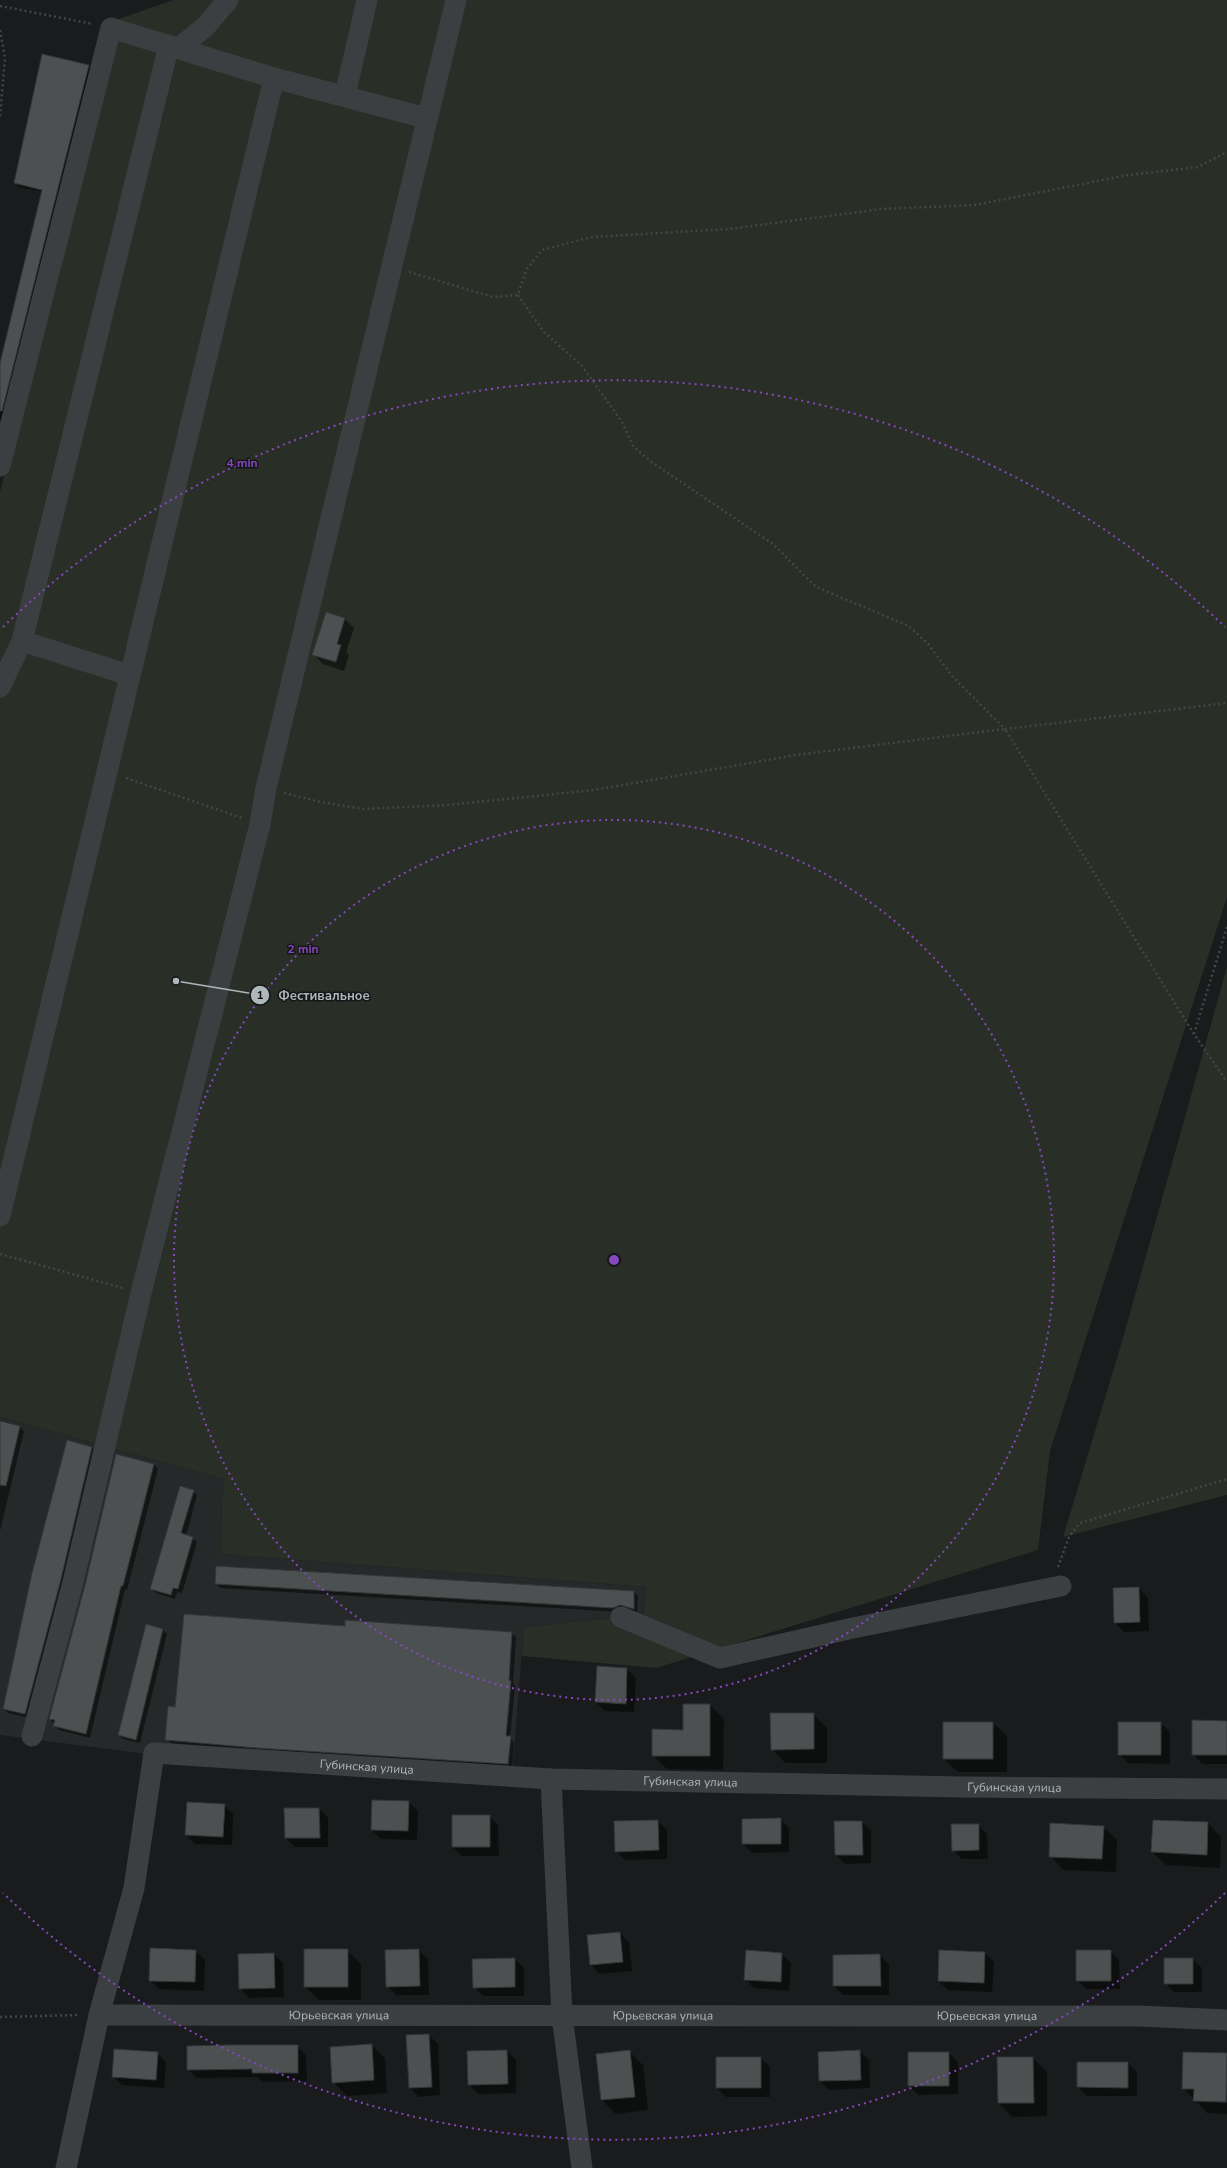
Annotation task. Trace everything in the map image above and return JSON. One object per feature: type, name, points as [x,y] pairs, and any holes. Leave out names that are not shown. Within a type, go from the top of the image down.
[{"type":"street","points":[[0,687],[22,641],[174,46],[206,26],[228,0]]},
{"type":"street","points":[[345,95],[367,0]]},
{"type":"street","points":[[32,1736],[73,1582],[141,1293],[260,824],[266,788],[426,118],[456,0]]},
{"type":"street","points":[[0,466],[111,28],[174,46],[274,78],[345,95],[426,118]]},
{"type":"street","points":[[0,1216],[129,675],[274,78]]},
{"type":"street","points":[[22,641],[129,675]]},
{"type":"street","points":[[621,1617],[720,1658],[853,1628],[1056,1587]]},
{"type":"street","name":"Губинская улица","points":[[99,2015],[134,1888],[154,1753],[550,1780],[953,1787],[1227,1789]]},
{"type":"street","points":[[550,1780],[562,2016],[582,2168]]},
{"type":"street","points":[[66,2168],[99,2015]]},
{"type":"street","name":"Юрьевская улица","points":[[99,2015],[1139,2016],[1227,2020]]},
{"type":"path","points":[[0,6],[111,28]]},
{"type":"path","points":[[0,30],[6,58],[0,117]]},
{"type":"path","points":[[518,295],[526,270],[542,250],[592,237],[729,229],[881,209],[975,205],[1128,175],[1198,167],[1227,152]]},
{"type":"path","points":[[391,267],[494,297],[518,295]]},
{"type":"path","points":[[518,295],[544,332],[582,366],[622,422],[633,446],[650,461],[773,544],[816,587],[909,626],[928,644],[953,677],[1005,729],[1194,1034],[1227,1082]]},
{"type":"path","points":[[266,788],[316,801],[363,809],[448,806],[594,790],[796,755],[1227,703]]},
{"type":"path","points":[[106,771],[260,824]]},
{"type":"path","points":[[1194,1034],[1227,927]]},
{"type":"path","points":[[0,1254],[141,1293]]},
{"type":"path","points":[[1056,1587],[1070,1537],[1080,1523],[1227,1479]]},
{"type":"path","points":[[0,2017],[99,2015]]},
{"type":"shaded area","points":[[173,0],[1227,0],[1227,897],[1050,1451],[1038,1550],[656,1668],[522,1656],[524,1627],[643,1615],[646,1587],[220,1554],[223,1479],[0,1417],[0,492],[116,20]]},
{"type":"shaded area","points":[[1227,967],[1227,1495],[1063,1537],[1121,1345]]},
{"type":"shaded area","points":[[0,1417],[223,1479],[220,1554],[646,1587],[643,1615],[524,1627],[512,1775],[246,1767],[0,1735]]},
{"type":"building","points":[[42,54],[89,65],[2,411],[0,411],[0,363],[42,190],[14,183]]},
{"type":"building","points":[[326,612],[345,618],[337,644],[341,645],[336,662],[312,655]]},
{"type":"building","points":[[0,1421],[20,1426],[6,1486],[0,1485]]},
{"type":"building","points":[[67,1440],[92,1447],[61,1579],[25,1714],[3,1709],[32,1573]]},
{"type":"building","points":[[116,1454],[154,1464],[123,1586],[121,1586],[86,1734],[53,1726],[55,1720],[49,1719],[85,1585]]},
{"type":"building","points":[[180,1486],[194,1490],[181,1533],[193,1537],[178,1589],[173,1588],[171,1595],[150,1589]]},
{"type":"building","points":[[216,1566],[634,1591],[634,1609],[620,1605],[613,1608],[215,1584]]},
{"type":"building","points":[[1139,1587],[1140,1622],[1114,1623],[1113,1588]]},
{"type":"building","points":[[184,1614],[345,1626],[345,1620],[512,1632],[509,1680],[511,1681],[506,1736],[511,1736],[508,1764],[257,1748],[165,1740],[168,1706],[175,1707]]},
{"type":"building","points":[[146,1624],[163,1629],[136,1740],[118,1735]]},
{"type":"building","points":[[597,1666],[627,1668],[626,1704],[595,1702]]},
{"type":"building","points":[[683,1704],[710,1704],[710,1756],[652,1756],[652,1729],[683,1730]]},
{"type":"building","points":[[770,1713],[814,1713],[814,1749],[771,1750]]},
{"type":"building","points":[[1192,1720],[1227,1721],[1227,1755],[1192,1755]]},
{"type":"building","points":[[943,1722],[993,1722],[993,1759],[943,1759]]},
{"type":"building","points":[[1118,1722],[1161,1722],[1161,1755],[1118,1755]]},
{"type":"building","points":[[372,1800],[409,1801],[408,1831],[371,1830]]},
{"type":"building","points":[[187,1802],[225,1804],[223,1837],[185,1835]]},
{"type":"building","points":[[284,1808],[319,1808],[320,1838],[285,1838]]},
{"type":"building","points":[[452,1815],[490,1815],[490,1847],[452,1847]]},
{"type":"building","points":[[781,1818],[781,1844],[742,1844],[742,1819]]},
{"type":"building","points":[[658,1820],[659,1850],[615,1852],[614,1821]]},
{"type":"building","points":[[1153,1820],[1208,1822],[1207,1855],[1151,1852]]},
{"type":"building","points":[[834,1821],[862,1821],[863,1855],[835,1855]]},
{"type":"building","points":[[1050,1823],[1104,1826],[1102,1859],[1049,1857]]},
{"type":"building","points":[[951,1824],[979,1824],[979,1850],[952,1851]]},
{"type":"building","points":[[620,1932],[623,1962],[590,1965],[587,1935]]},
{"type":"building","points":[[150,1948],[196,1950],[195,1982],[149,1981]]},
{"type":"building","points":[[304,1949],[348,1949],[348,1987],[304,1987]]},
{"type":"building","points":[[419,1949],[420,1986],[386,1987],[385,1950]]},
{"type":"building","points":[[746,1950],[782,1953],[781,1982],[744,1980]]},
{"type":"building","points":[[939,1950],[985,1952],[984,1983],[938,1981]]},
{"type":"building","points":[[1076,1950],[1111,1950],[1111,1981],[1076,1981]]},
{"type":"building","points":[[274,1953],[275,1988],[239,1989],[238,1954]]},
{"type":"building","points":[[880,1954],[881,1986],[833,1986],[833,1955]]},
{"type":"building","points":[[515,1958],[515,1987],[473,1988],[472,1959]]},
{"type":"building","points":[[1164,1958],[1193,1958],[1193,1984],[1164,1984]]},
{"type":"building","points":[[429,2034],[432,2087],[409,2088],[406,2035]]},
{"type":"building","points":[[372,2044],[374,2080],[332,2083],[330,2047]]},
{"type":"building","points":[[298,2045],[298,2073],[252,2073],[252,2069],[187,2070],[187,2046]]},
{"type":"building","points":[[114,2049],[158,2052],[156,2080],[112,2077]]},
{"type":"building","points":[[507,2050],[508,2084],[468,2085],[467,2051]]},
{"type":"building","points":[[630,2050],[635,2097],[601,2100],[596,2054]]},
{"type":"building","points":[[860,2050],[861,2080],[819,2081],[818,2052]]},
{"type":"building","points":[[908,2052],[949,2052],[949,2086],[908,2086]]},
{"type":"building","points":[[1183,2052],[1227,2053],[1226,2102],[1193,2101],[1194,2089],[1182,2089]]},
{"type":"building","points":[[716,2057],[761,2057],[761,2088],[716,2088]]},
{"type":"building","points":[[997,2057],[1033,2057],[1034,2103],[998,2103]]},
{"type":"building","points":[[1077,2062],[1128,2062],[1128,2088],[1077,2087]]},
{"type":"place","name":"Фестивальное","points":[[176,981]]}]
